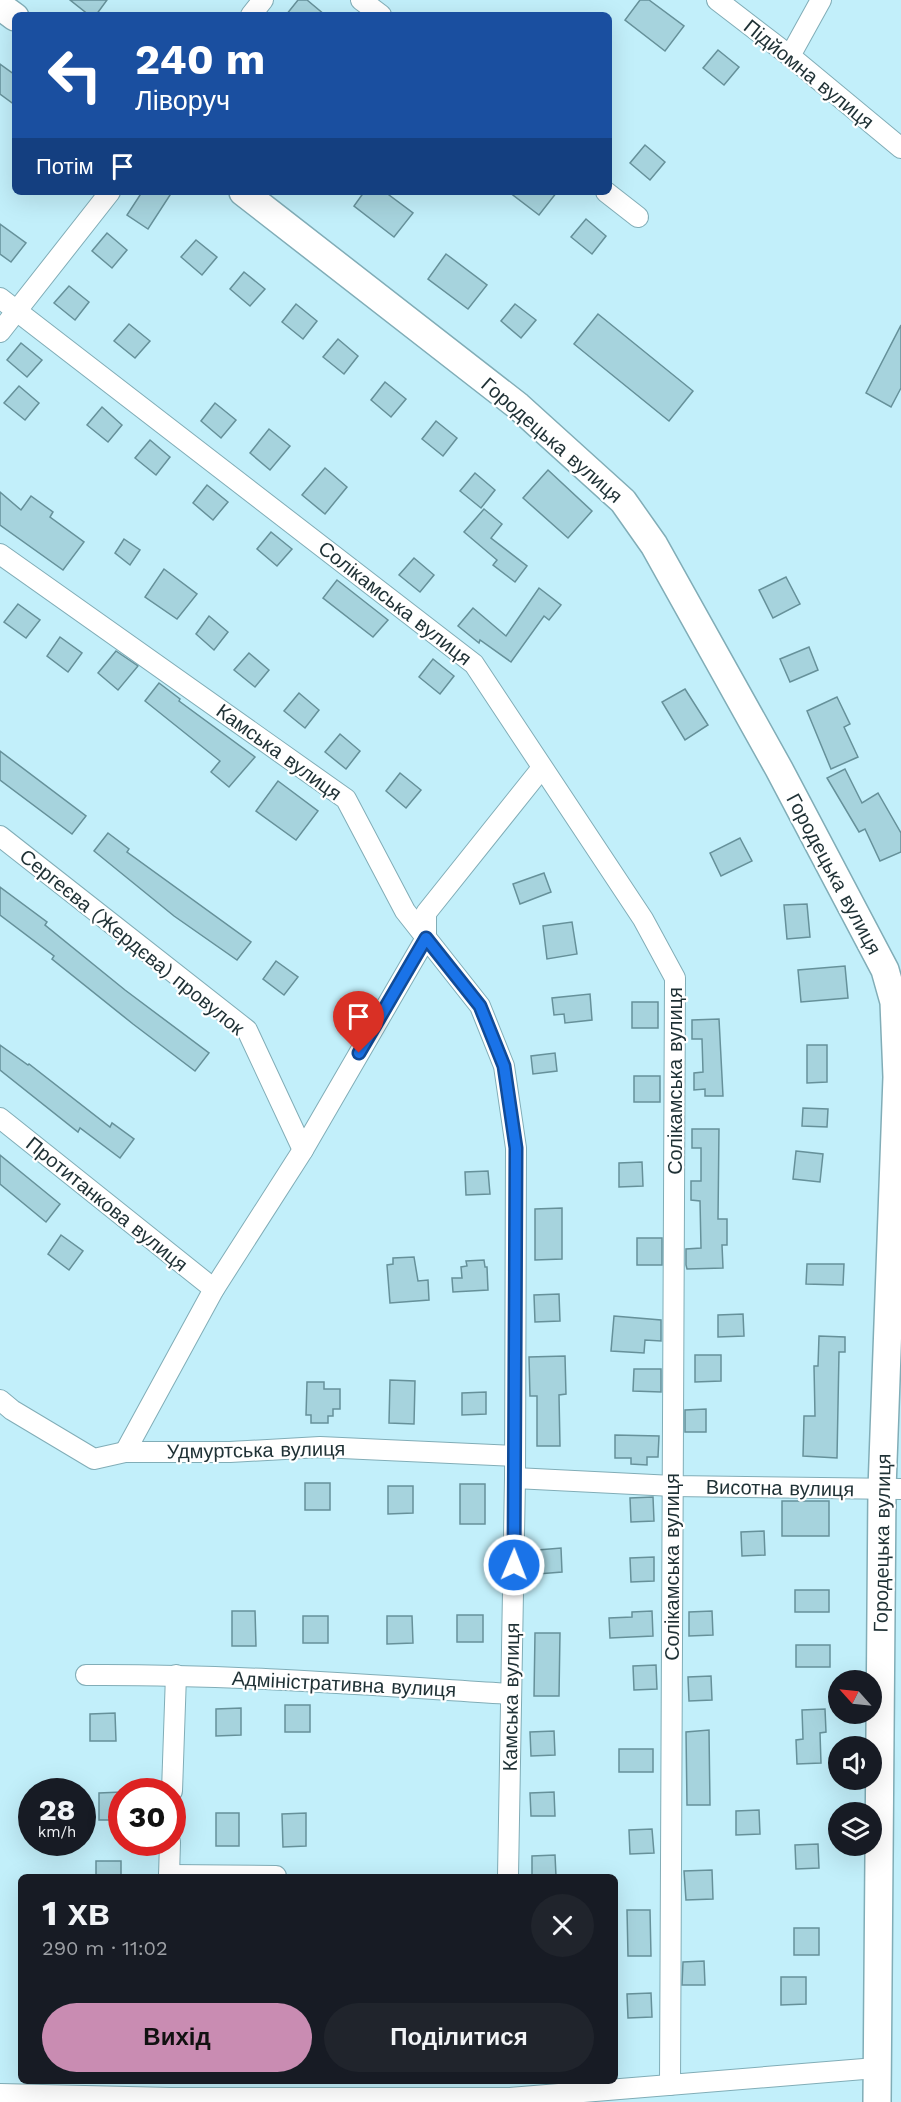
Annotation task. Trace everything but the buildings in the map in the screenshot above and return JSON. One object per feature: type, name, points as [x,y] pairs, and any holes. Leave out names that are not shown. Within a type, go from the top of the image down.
[{"type":"main road","name":"Городецька вулиця","points":[[247,195],[518,406],[623,501],[654,545],[784,780],[885,970],[894,1002],[897,1077],[891,1489],[877,2102]]},
{"type":"street","points":[[253,12],[263,0]]},
{"type":"street","points":[[361,0],[377,12]]},
{"type":"street","name":"Підйомна вулиця","points":[[717,0],[790,56],[901,148]]},
{"type":"street","points":[[790,56],[821,0]]},
{"type":"street","points":[[0,332],[108,195]]},
{"type":"street","points":[[610,195],[638,217]]},
{"type":"street","name":"Солікамська вулиця","points":[[0,298],[474,664],[541,769],[643,919],[675,978],[670,2085]]},
{"type":"street","name":"Камська вулиця","points":[[0,554],[346,799],[405,911],[480,1006],[504,1066],[516,1148],[515,1478],[508,1874]]},
{"type":"street","points":[[125,1452],[214,1289],[303,1150],[426,938],[426,913],[541,769]]},
{"type":"street","name":"Сергеєва (Жердєва) провулок","points":[[0,836],[247,1030],[303,1150]]},
{"type":"street","name":"Протитанкова вулиця","points":[[0,1118],[214,1289]]},
{"type":"street","name":"Удмуртська вулиця","points":[[6,1405],[94,1459],[125,1452],[230,1452],[320,1447],[514,1456]]},
{"type":"street","name":"Висотна вулиця","points":[[515,1478],[673,1486],[891,1489]]},
{"type":"street","points":[[172,1778],[176,1674]]},
{"type":"street","name":"Адміністративна вулиця","points":[[86,1675],[176,1674],[511,1694]]},
{"type":"street","points":[[169,1874],[170,1856]]},
{"type":"street","points":[[0,2094],[170,2089],[510,2089],[670,2085],[876,2068]]},
{"type":"route","points":[[359,1053],[426,938],[480,1006],[504,1066],[516,1148],[514,1565]]}]
